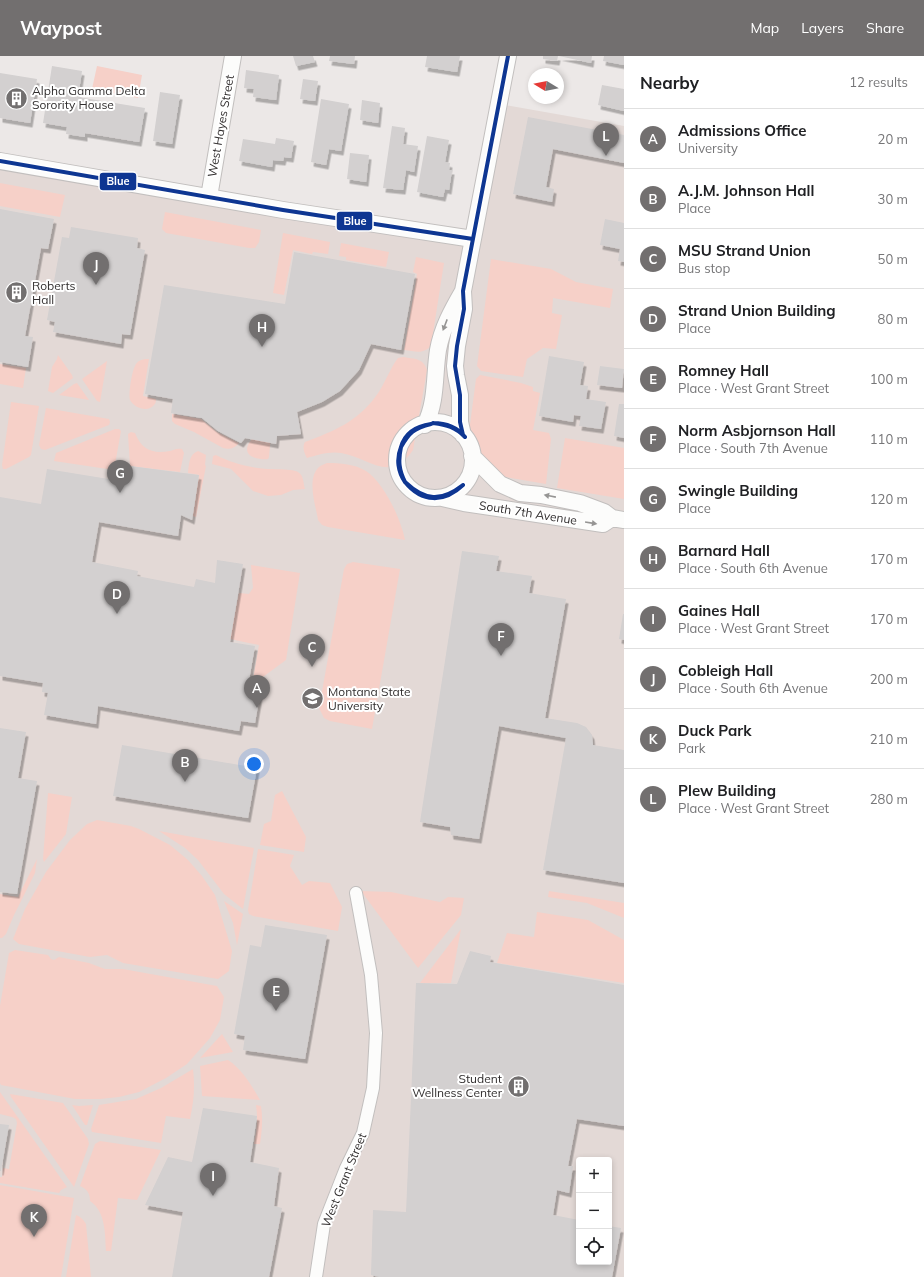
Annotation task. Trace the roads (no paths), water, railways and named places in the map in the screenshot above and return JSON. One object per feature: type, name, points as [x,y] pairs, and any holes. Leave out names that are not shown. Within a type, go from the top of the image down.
[{"type":"street","name":"West Hayes Street","points":[[209,197],[233,56]]},
{"type":"street","points":[[463,435],[460,422],[460,395],[455,366],[464,309],[463,291],[508,56]]},
{"type":"street","points":[[0,161],[282,210],[473,238]]},
{"type":"street","points":[[425,424],[430,415],[434,394],[438,350],[443,330],[450,312],[463,291]]},
{"type":"street","points":[[433,422],[446,424],[463,435],[472,450],[473,463],[470,476],[463,486],[454,494],[442,498],[430,498],[418,494],[408,487],[398,466],[398,454],[402,442],[410,432],[421,425],[433,422]]},
{"type":"street","name":"South 7th Avenue","points":[[472,456],[500,484],[520,494],[540,495],[580,503],[618,519]]},
{"type":"street","name":"South 7th Avenue","points":[[442,498],[464,504],[603,524],[618,519]]},
{"type":"street","name":"West Grant Street","points":[[316,1277],[324,1224],[346,1168],[363,1133],[373,1088],[376,1026],[371,975],[356,893]]},
{"type":"place","name":"Alpha Gamma Delta Sorority House","points":[[17,98]]},
{"type":"place","name":"Plew Building","points":[[606,156]]},
{"type":"place","name":"Cobleigh Hall","points":[[96,285]]},
{"type":"place","name":"Roberts Hall","points":[[16,293]]},
{"type":"place","name":"Barnard Hall","points":[[262,347]]},
{"type":"place","name":"Swingle Building","points":[[120,493]]},
{"type":"place","name":"Strand Union Building","points":[[117,614]]},
{"type":"place","name":"Norm Asbjornson Hall","points":[[501,656]]},
{"type":"place","name":"MSU Strand Union","points":[[312,667]]},
{"type":"place","name":"Montana State University","points":[[312,699]]},
{"type":"place","name":"Admissions Office","points":[[257,708]]},
{"type":"place","name":"A.J.M. Johnson Hall","points":[[185,782]]},
{"type":"place","name":"Romney Hall","points":[[276,1011]]},
{"type":"place","name":"Student Wellness Center","points":[[518,1086]]},
{"type":"place","name":"Gaines Hall","points":[[213,1196]]},
{"type":"place","name":"Duck Park","points":[[34,1237]]}]
